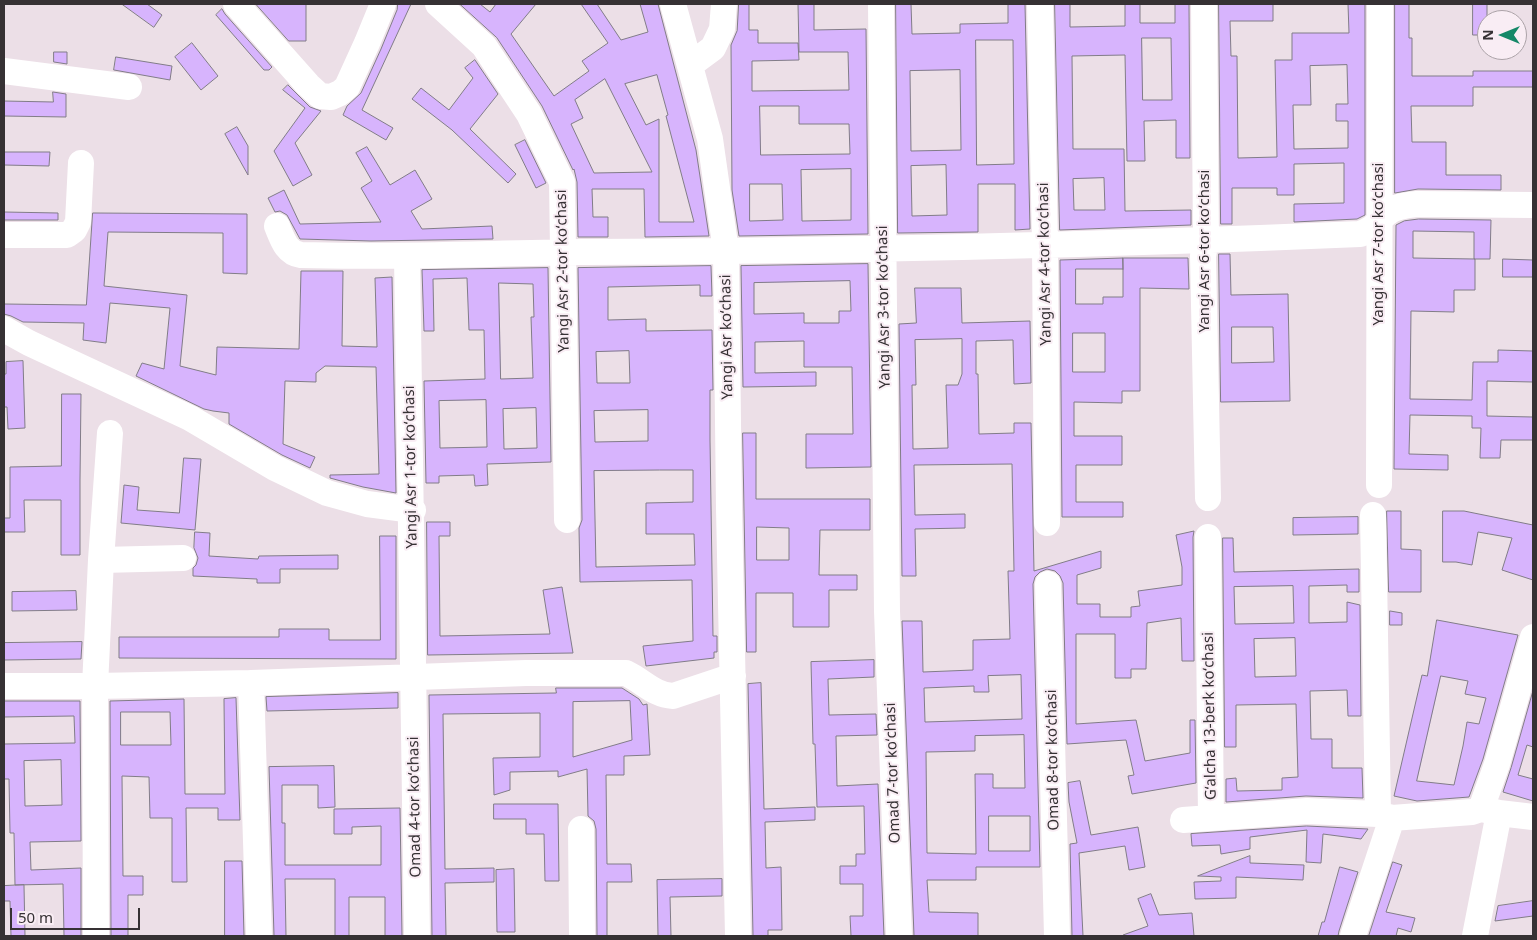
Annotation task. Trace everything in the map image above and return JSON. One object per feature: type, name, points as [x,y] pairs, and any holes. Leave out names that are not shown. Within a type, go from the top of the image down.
[{"type":"street","points":[[236,4],[308,85],[320,96],[331,97],[348,87],[382,4]]},
{"type":"street","name":"Yangi Asr 2-tor koʻchasi","points":[[438,4],[484,46],[533,123],[562,182],[566,520]]},
{"type":"street","name":"Yangi Asr koʻchasi","points":[[673,4],[710,138],[726,252],[728,508],[738,936]]},
{"type":"street","points":[[690,65],[713,48],[722,30],[724,4]]},
{"type":"street","name":"Yangi Asr 3-tor koʻchasi","points":[[881,4],[887,611]]},
{"type":"street","name":"Yangi Asr 4-tor koʻchasi","points":[[1040,4],[1045,244],[1047,524]]},
{"type":"street","name":"Yangi Asr 6-tor koʻchasi","points":[[1204,4],[1206,240],[1203,256],[1208,498]]},
{"type":"street","name":"Yangi Asr 7-tor koʻchasi","points":[[1379,485],[1380,4]]},
{"type":"street","points":[[4,71],[129,87]]},
{"type":"street","points":[[4,235],[67,235],[74,230],[78,222],[81,163]]},
{"type":"street","points":[[277,226],[288,248],[297,254],[407,256],[883,250],[1360,234],[1371,230],[1388,212],[1404,206],[1418,204],[1533,206]]},
{"type":"street","name":"Yangi Asr 1-tor koʻchasi","points":[[407,256],[413,510],[413,678]]},
{"type":"street","points":[[4,329],[29,344],[190,418],[275,468],[327,493],[367,504],[413,510]]},
{"type":"street","points":[[96,936],[96,686],[101,560],[110,433]]},
{"type":"street","points":[[1353,936],[1385,816],[1373,515]]},
{"type":"street","name":"Gʻalcha 13-berk koʻchasi","points":[[1208,538],[1211,818],[1307,812],[1385,816],[1490,811],[1533,817]]},
{"type":"street","points":[[101,560],[183,558]]},
{"type":"street","name":"Omad 8-tor koʻchasi","points":[[1048,584],[1058,936]]},
{"type":"street","name":"Omad 7-tor koʻchasi","points":[[887,611],[898,936]]},
{"type":"street","points":[[1475,936],[1496,764],[1533,637]]},
{"type":"street","points":[[4,686],[251,683],[526,673],[626,673],[664,696],[673,696],[733,676]]},
{"type":"street","name":"Omad 4-tor koʻchasi","points":[[413,678],[418,936]]},
{"type":"street","points":[[251,683],[259,936]]},
{"type":"street","points":[[1184,820],[1211,818]]},
{"type":"street","points":[[581,829],[582,936]]},
{"type":"building","points":[[122,4],[147,4],[162,15],[154,27]]},
{"type":"building","points":[[256,4],[306,4],[306,41],[289,41]]},
{"type":"building","points":[[398,4],[411,4],[362,110],[393,128],[386,140],[343,115],[347,106],[361,93],[381,49]]},
{"type":"building","points":[[460,4],[480,4],[490,12],[496,4],[536,4],[511,34],[554,96],[589,71],[582,61],[608,43],[581,4],[597,4],[621,40],[648,32],[640,4],[658,4],[696,150],[709,236],[645,237],[644,189],[592,189],[593,217],[608,217],[608,237],[578,237],[577,182],[574,169],[542,106],[497,38]],"holes":[[[657,75],[668,115],[666,116],[694,222],[659,222],[659,119],[646,125],[625,84]],[[605,79],[652,172],[594,173],[571,124],[583,118],[575,100]]]},
{"type":"building","points":[[739,4],[749,4],[749,30],[758,30],[758,43],[798,43],[799,60],[752,61],[752,91],[849,90],[848,52],[799,52],[798,4],[814,4],[814,30],[866,29],[868,234],[739,236],[732,190],[731,45],[737,31]],"holes":[[[760,106],[799,106],[799,124],[849,124],[850,154],[761,155]],[[851,169],[851,220],[802,221],[801,170]],[[750,184],[782,184],[783,220],[750,221]]]},
{"type":"building","points":[[896,4],[911,4],[912,34],[960,33],[960,24],[1008,23],[1008,4],[1025,4],[1030,229],[1015,230],[1015,184],[978,184],[978,232],[898,233]],"holes":[[[976,40],[1013,40],[1014,164],[977,165]],[[960,70],[961,150],[911,151],[910,71]],[[946,165],[947,215],[912,216],[911,166]]]},
{"type":"building","points":[[1055,4],[1070,4],[1070,27],[1125,26],[1125,4],[1140,4],[1140,23],[1175,23],[1175,4],[1189,4],[1190,158],[1176,158],[1176,120],[1144,121],[1145,161],[1127,161],[1125,55],[1072,56],[1073,149],[1124,149],[1125,211],[1191,210],[1191,225],[1060,230]],"holes":[[[1142,38],[1171,38],[1172,100],[1143,100]],[[1104,178],[1105,210],[1074,210],[1073,179]]]},
{"type":"building","points":[[1219,4],[1273,4],[1273,21],[1230,21],[1231,56],[1237,56],[1238,158],[1277,157],[1275,60],[1292,60],[1292,33],[1349,33],[1348,4],[1365,4],[1365,215],[1357,219],[1294,222],[1294,204],[1344,203],[1344,163],[1294,164],[1294,195],[1277,195],[1277,188],[1232,188],[1232,224],[1221,224]],"holes":[[[1347,65],[1348,104],[1336,104],[1336,121],[1348,121],[1348,148],[1294,149],[1293,105],[1311,105],[1310,66]]]},
{"type":"building","points":[[1395,4],[1409,4],[1409,38],[1412,38],[1412,76],[1473,76],[1473,71],[1533,71],[1533,87],[1473,87],[1473,106],[1411,106],[1412,142],[1446,142],[1446,175],[1501,175],[1501,190],[1418,189],[1395,193]]},
{"type":"building","points":[[1473,4],[1487,4],[1487,10],[1477,10],[1477,35],[1473,35]]},
{"type":"building","points":[[222,9],[272,67],[269,70],[264,70],[216,15]]},
{"type":"building","points":[[192,43],[218,76],[201,90],[175,57]]},
{"type":"building","points":[[54,52],[67,52],[67,64],[54,62]]},
{"type":"building","points":[[116,57],[172,66],[170,80],[114,70]]},
{"type":"building","points":[[475,60],[498,94],[470,129],[516,174],[508,183],[452,130],[412,99],[421,88],[449,110],[473,78],[465,68]]},
{"type":"building","points":[[288,85],[310,107],[321,111],[295,143],[312,175],[293,186],[274,151],[305,108],[283,90]]},
{"type":"building","points":[[53,92],[66,94],[66,117],[4,116],[4,101],[53,102]]},
{"type":"building","points":[[237,127],[248,146],[248,175],[225,134]]},
{"type":"building","points":[[525,140],[546,183],[536,188],[515,145]]},
{"type":"building","points":[[367,147],[390,185],[415,170],[432,199],[411,211],[422,229],[492,226],[493,239],[371,241],[300,239],[287,215],[280,211],[275,212],[268,198],[284,190],[300,224],[381,222],[361,188],[372,181],[356,153]]},
{"type":"building","points":[[4,152],[50,152],[49,166],[4,165]]},
{"type":"building","points":[[4,212],[58,213],[58,220],[4,220]]},
{"type":"building","points":[[93,213],[247,214],[247,274],[223,273],[223,233],[108,232],[104,286],[187,295],[180,366],[216,375],[217,347],[299,349],[301,271],[343,271],[342,346],[377,347],[375,278],[392,277],[396,493],[330,478],[330,475],[379,474],[376,367],[325,366],[316,373],[316,382],[285,381],[283,444],[315,457],[310,468],[282,455],[229,424],[229,413],[204,409],[136,376],[142,363],[164,369],[170,308],[110,303],[106,343],[83,340],[84,323],[23,322],[4,314],[4,304],[86,305]]},
{"type":"building","points":[[1419,219],[1491,220],[1490,259],[1475,259],[1475,290],[1454,290],[1454,312],[1411,311],[1410,399],[1472,400],[1473,362],[1498,362],[1498,350],[1533,351],[1533,382],[1487,381],[1487,416],[1533,417],[1533,440],[1501,440],[1500,458],[1480,458],[1481,428],[1472,428],[1472,416],[1410,415],[1409,454],[1448,455],[1448,470],[1394,469],[1396,225],[1404,221]],"holes":[[[1413,231],[1474,232],[1474,259],[1413,258]]]},
{"type":"building","points":[[1219,254],[1230,254],[1231,295],[1288,294],[1290,401],[1221,402]],"holes":[[[1232,327],[1273,327],[1274,362],[1232,363]]]},
{"type":"building","points":[[1188,258],[1189,289],[1140,288],[1140,391],[1122,391],[1122,403],[1074,402],[1074,436],[1122,436],[1122,465],[1076,465],[1076,502],[1123,502],[1123,517],[1062,517],[1060,260]],"holes":[[[1076,269],[1123,269],[1123,297],[1103,297],[1103,304],[1076,304]],[[1073,333],[1105,333],[1105,372],[1073,372]]]},
{"type":"building","points":[[1503,259],[1533,260],[1533,277],[1503,277]]},
{"type":"building","points":[[868,264],[871,467],[806,468],[806,434],[853,434],[852,367],[804,367],[804,341],[755,342],[755,373],[816,372],[816,386],[743,387],[741,266]],"holes":[[[850,281],[851,311],[839,311],[839,323],[804,323],[804,313],[754,314],[754,283]]]},
{"type":"building","points":[[711,266],[712,296],[700,296],[700,285],[608,287],[608,320],[646,319],[646,331],[712,330],[713,390],[710,390],[710,440],[713,636],[717,636],[717,652],[714,652],[714,658],[646,666],[643,646],[693,641],[692,580],[580,582],[579,528],[582,520],[578,268]],"holes":[[[629,351],[630,383],[597,383],[596,352]],[[648,410],[648,441],[595,442],[594,411]],[[693,470],[693,502],[646,503],[646,534],[694,534],[695,565],[596,567],[594,471]]]},
{"type":"building","points":[[548,268],[551,462],[487,464],[488,485],[475,486],[474,475],[439,476],[439,483],[426,483],[424,381],[485,379],[484,330],[469,330],[467,278],[433,279],[434,331],[424,331],[422,270]],"holes":[[[499,283],[533,284],[534,317],[531,317],[533,378],[501,379]],[[486,400],[487,447],[440,448],[439,401]],[[536,408],[537,448],[504,449],[503,409]]]},
{"type":"building","points":[[915,288],[961,288],[962,323],[1030,321],[1031,383],[1014,384],[1013,340],[976,341],[979,434],[1014,433],[1014,423],[1031,423],[1034,571],[1101,551],[1101,568],[1077,575],[1077,604],[1100,604],[1100,617],[1131,617],[1131,607],[1140,606],[1138,591],[1182,585],[1182,567],[1176,535],[1194,531],[1194,661],[1182,661],[1181,618],[1147,623],[1146,669],[1131,669],[1131,678],[1115,678],[1115,634],[1076,634],[1076,724],[1136,720],[1145,761],[1190,753],[1190,720],[1195,720],[1196,783],[1132,794],[1128,776],[1134,775],[1126,740],[1067,744],[1063,583],[1055,571],[1047,569],[1040,572],[1035,577],[1033,584],[1040,867],[976,867],[976,880],[927,880],[929,912],[978,913],[978,936],[914,936],[902,621],[922,621],[923,672],[973,670],[973,640],[1010,639],[1008,571],[1014,571],[1012,464],[914,465],[915,515],[965,514],[965,528],[915,529],[916,576],[902,576],[899,324],[916,323]],"holes":[[[962,339],[962,374],[958,385],[946,385],[948,448],[913,449],[912,385],[916,385],[915,340]],[[1021,675],[1022,719],[925,722],[924,688],[974,686],[974,692],[989,692],[988,676]],[[1024,735],[1025,788],[993,788],[993,774],[975,774],[976,854],[927,853],[926,752],[975,751],[975,736]],[[989,816],[1030,816],[1030,851],[989,851]]]},
{"type":"building","points":[[23,361],[25,428],[8,429],[7,407],[4,407],[6,362]]},
{"type":"building","points":[[62,394],[81,394],[80,555],[61,555],[61,500],[24,500],[25,532],[4,532],[4,518],[10,518],[10,467],[61,466]]},
{"type":"building","points":[[743,433],[756,433],[756,499],[870,499],[870,530],[820,530],[819,575],[857,575],[857,590],[829,590],[829,627],[793,627],[793,593],[756,593],[756,652],[747,652]],"holes":[[[757,527],[789,528],[789,560],[757,560]]]},
{"type":"building","points":[[184,458],[201,459],[195,530],[121,523],[124,485],[139,487],[137,510],[179,513]]},
{"type":"building","points":[[1387,511],[1401,511],[1401,549],[1421,550],[1421,592],[1389,592]]},
{"type":"building","points":[[1443,511],[1464,511],[1533,525],[1533,580],[1502,570],[1512,538],[1478,532],[1472,565],[1443,562]]},
{"type":"building","points":[[1358,517],[1358,534],[1293,535],[1293,518]]},
{"type":"building","points":[[427,522],[450,522],[450,536],[439,536],[440,636],[550,634],[543,590],[562,587],[573,653],[428,655]]},
{"type":"building","points":[[195,532],[210,533],[209,556],[258,559],[259,556],[338,555],[338,569],[280,569],[280,583],[257,583],[257,579],[193,576],[193,568],[198,558],[194,548]]},
{"type":"building","points":[[380,536],[396,536],[396,659],[119,658],[119,637],[279,637],[279,629],[329,629],[329,640],[380,640]]},
{"type":"building","points":[[1223,538],[1233,538],[1234,572],[1359,569],[1359,592],[1347,592],[1347,585],[1309,586],[1309,623],[1347,622],[1347,602],[1360,605],[1361,716],[1348,716],[1347,690],[1310,691],[1311,739],[1332,739],[1332,768],[1362,768],[1363,798],[1306,796],[1226,802],[1226,779],[1236,778],[1237,791],[1282,790],[1282,778],[1298,777],[1296,704],[1236,705],[1236,747],[1225,747]],"holes":[[[1293,586],[1294,623],[1235,624],[1234,587]],[[1295,638],[1296,676],[1255,677],[1254,639]]]},
{"type":"building","points":[[76,591],[77,610],[12,611],[12,592]]},
{"type":"building","points":[[1390,611],[1402,613],[1402,625],[1390,625]]},
{"type":"building","points":[[1437,620],[1518,635],[1483,759],[1469,797],[1417,801],[1394,796],[1422,675],[1427,676]],"holes":[[[1441,676],[1468,681],[1465,694],[1486,698],[1479,724],[1467,722],[1454,785],[1417,781]]]},
{"type":"building","points":[[82,642],[81,659],[4,660],[4,643]]},
{"type":"building","points":[[874,660],[874,677],[828,679],[829,715],[876,714],[877,735],[836,736],[837,786],[878,784],[884,936],[851,936],[850,916],[863,916],[863,884],[840,884],[840,866],[856,866],[856,854],[865,854],[864,806],[817,807],[811,662]]},
{"type":"building","points":[[761,683],[764,809],[815,807],[815,820],[765,822],[766,868],[781,867],[782,930],[768,930],[768,936],[753,936],[748,684]]},
{"type":"building","points":[[556,688],[622,688],[639,699],[643,705],[647,704],[650,755],[624,756],[624,775],[606,775],[607,864],[631,864],[632,882],[607,882],[607,936],[597,936],[596,829],[594,821],[588,816],[587,769],[558,777],[558,771],[510,772],[510,790],[494,795],[493,758],[540,757],[540,713],[443,714],[445,869],[494,868],[494,882],[445,883],[446,936],[432,936],[429,695],[556,693]],"holes":[[[630,701],[632,740],[573,757],[573,702]]]},
{"type":"building","points":[[1533,691],[1533,747],[1527,745],[1518,775],[1533,779],[1533,801],[1503,792]]},
{"type":"building","points":[[398,693],[398,708],[267,711],[266,697]]},
{"type":"building","points":[[236,698],[240,820],[218,820],[218,808],[186,808],[187,882],[172,882],[172,818],[150,818],[149,777],[122,776],[123,876],[143,876],[143,895],[128,895],[128,936],[111,936],[110,701],[184,699],[185,794],[225,794],[224,699]],"holes":[[[121,712],[170,712],[171,745],[121,745]]]},
{"type":"building","points":[[4,701],[80,701],[81,841],[30,842],[31,870],[81,868],[81,936],[64,936],[63,884],[15,885],[14,833],[10,833],[9,779],[4,779],[4,744],[75,743],[74,716],[4,717]],"holes":[[[61,760],[62,805],[25,806],[24,761]]]},
{"type":"building","points":[[334,766],[335,807],[318,808],[318,785],[282,785],[282,823],[285,823],[285,865],[381,865],[381,826],[352,827],[352,834],[334,834],[334,809],[400,808],[402,936],[385,936],[385,897],[349,897],[349,936],[335,936],[335,879],[285,879],[286,936],[274,936],[269,767]]},
{"type":"building","points":[[1080,781],[1091,835],[1138,827],[1145,867],[1129,870],[1125,846],[1079,853],[1083,936],[1072,936],[1070,844],[1077,843],[1069,802],[1068,783]]},
{"type":"building","points":[[494,804],[558,804],[559,881],[545,881],[544,834],[526,834],[526,819],[494,819]]},
{"type":"building","points":[[1307,826],[1368,829],[1361,839],[1323,834],[1321,863],[1306,862],[1307,830],[1250,837],[1250,849],[1221,854],[1220,845],[1192,846],[1191,834]]},
{"type":"building","points":[[1250,856],[1250,863],[1304,865],[1303,880],[1236,877],[1236,898],[1195,899],[1194,882],[1221,881],[1221,877],[1198,876]]},
{"type":"building","points":[[225,861],[242,861],[244,936],[225,936]]},
{"type":"building","points":[[1393,862],[1402,865],[1386,912],[1415,918],[1411,932],[1398,928],[1396,936],[1369,936]]},
{"type":"building","points":[[1340,867],[1358,872],[1338,936],[1318,936],[1322,922],[1324,922]]},
{"type":"building","points":[[514,869],[515,932],[497,932],[496,870]]},
{"type":"building","points":[[722,879],[722,896],[670,897],[671,936],[658,936],[657,880]]},
{"type":"building","points":[[24,885],[25,936],[11,936],[10,901],[4,901],[4,886]]},
{"type":"building","points":[[1151,894],[1159,915],[1192,913],[1194,936],[1124,936],[1148,926],[1138,899]]},
{"type":"building","points":[[1533,901],[1533,916],[1495,921],[1498,906]]}]
